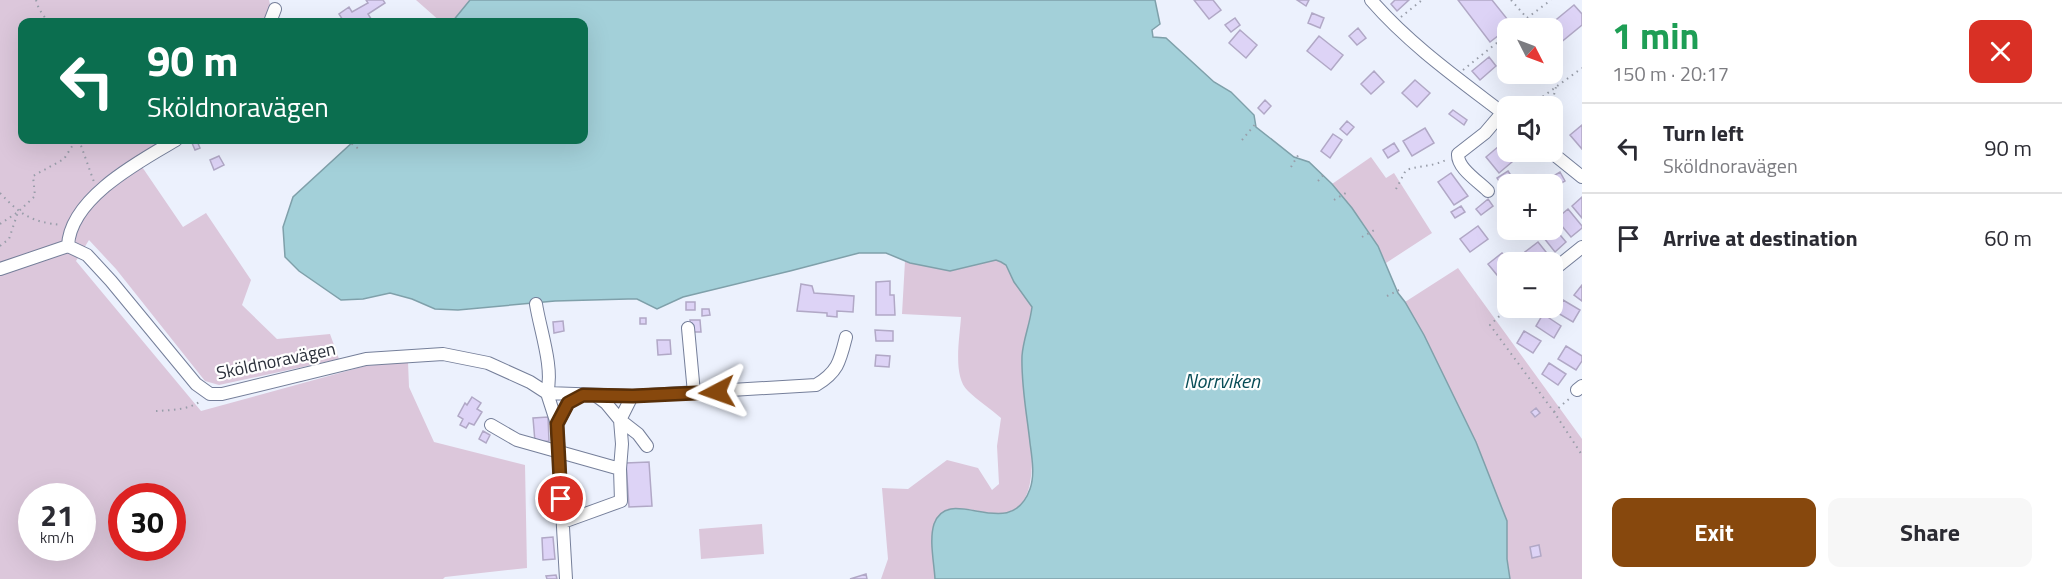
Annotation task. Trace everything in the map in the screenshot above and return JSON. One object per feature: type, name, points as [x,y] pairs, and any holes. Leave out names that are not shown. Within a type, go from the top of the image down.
[{"type":"street","points":[[1371,0],[1392,24],[1454,78],[1497,109]]},
{"type":"street","points":[[272,18],[275,9]]},
{"type":"street","points":[[1488,191],[1462,166],[1458,160],[1458,154],[1497,122]]},
{"type":"street","points":[[0,269],[68,246],[72,226],[99,193],[113,179],[170,144]]},
{"type":"street","points":[[1563,162],[1582,177]]},
{"type":"street","name":"Sköldnoravägen","points":[[68,246],[87,255],[196,384],[210,394],[222,394],[366,359],[443,354],[488,363],[530,382],[547,393],[633,396],[816,385],[830,377],[840,359],[846,337]]},
{"type":"street","points":[[1563,262],[1582,247]]},
{"type":"street","points":[[536,304],[547,358],[550,383],[547,393],[557,424],[566,579]]},
{"type":"street","points":[[688,328],[694,393]]},
{"type":"street","points":[[557,424],[568,403],[589,395],[606,403],[647,446]]},
{"type":"street","points":[[562,522],[621,501],[620,420],[633,396]]},
{"type":"street","points":[[491,424],[517,440],[620,469]]},
{"type":"path","points":[[36,0],[45,18]]},
{"type":"path","points":[[1392,24],[1422,0]]},
{"type":"path","points":[[1511,0],[1527,18],[1551,0]]},
{"type":"path","points":[[1454,78],[1497,43]]},
{"type":"path","points":[[1544,96],[1582,68]]},
{"type":"path","points":[[1554,96],[1556,87]]},
{"type":"path","points":[[1242,140],[1257,122]]},
{"type":"path","points":[[0,224],[18,212],[35,196],[33,176],[64,159],[75,144]]},
{"type":"path","points":[[79,144],[99,193]]},
{"type":"path","points":[[353,144],[360,150]]},
{"type":"path","points":[[1291,167],[1300,152]]},
{"type":"path","points":[[1396,189],[1406,170],[1434,165],[1458,154]]},
{"type":"path","points":[[1318,181],[1326,172]]},
{"type":"path","points":[[1334,200],[1350,190]]},
{"type":"path","points":[[0,193],[18,212],[41,223],[72,226]]},
{"type":"path","points":[[0,246],[9,238],[18,212]]},
{"type":"path","points":[[1362,237],[1376,229]]},
{"type":"path","points":[[1387,296],[1399,290]]},
{"type":"path","points":[[1497,318],[1490,325],[1554,412],[1582,455]]},
{"type":"path","points":[[1554,412],[1580,388]]},
{"type":"path","points":[[156,411],[196,404],[210,394]]},
{"type":"shaded area","points":[[0,0],[269,0],[271,9],[267,18],[18,18],[18,144],[159,144],[136,158],[183,227],[206,213],[251,280],[242,305],[277,339],[330,334],[339,359],[219,385],[205,381],[116,269],[89,240],[76,261],[201,411],[365,366],[408,362],[409,387],[434,442],[525,465],[527,568],[443,579],[0,579]]},
{"type":"shaded area","points":[[416,0],[470,0],[455,18],[436,18]]},
{"type":"shaded area","points":[[1371,157],[1386,178],[1394,173],[1432,233],[1386,263],[1362,222],[1332,184]]},
{"type":"shaded area","points":[[996,260],[1006,265],[1032,307],[1022,356],[1031,439],[1030,484],[1024,500],[1013,510],[1005,513],[996,514],[963,509],[946,511],[932,538],[935,579],[881,579],[888,559],[882,488],[908,489],[947,460],[978,468],[992,490],[999,484],[997,446],[1001,418],[963,385],[958,366],[961,317],[902,314],[905,261],[939,267]]},
{"type":"shaded area","points":[[1458,268],[1582,439],[1582,579],[1510,579],[1507,559],[1476,442],[1424,335],[1405,302]]},
{"type":"shaded area","points":[[762,524],[764,554],[701,559],[699,529]]},
{"type":"water","name":"Norrviken","points":[[470,0],[1155,0],[1160,24],[1152,30],[1153,37],[1166,38],[1214,82],[1231,92],[1254,115],[1256,127],[1294,157],[1309,162],[1352,208],[1378,246],[1398,293],[1424,335],[1476,442],[1507,521],[1507,559],[1510,579],[935,579],[933,530],[934,524],[942,513],[953,509],[995,514],[1009,512],[1021,505],[1032,484],[1032,460],[1022,367],[1023,350],[1032,307],[1014,282],[1006,265],[996,260],[950,271],[910,263],[886,253],[859,253],[683,297],[657,309],[637,299],[555,301],[458,310],[435,309],[390,293],[363,299],[341,300],[299,271],[285,257],[283,227],[293,197],[351,144],[588,144],[588,18],[455,18]]},
{"type":"building","points":[[366,0],[383,0],[385,3],[368,14],[370,18],[342,18],[339,14],[349,7],[352,12],[368,3]]},
{"type":"building","points":[[1194,0],[1213,0],[1221,10],[1209,19]]},
{"type":"building","points":[[1297,0],[1309,0],[1306,6]]},
{"type":"building","points":[[1395,0],[1409,0],[1397,11],[1391,4]]},
{"type":"building","points":[[1458,0],[1492,0],[1506,18],[1497,18],[1497,37],[1490,42]]},
{"type":"building","points":[[1574,5],[1582,14],[1582,25],[1563,41],[1563,18],[1558,18]]},
{"type":"building","points":[[1312,13],[1324,18],[1320,28],[1308,23]]},
{"type":"building","points":[[1235,18],[1240,25],[1231,32],[1225,25]]},
{"type":"building","points":[[1358,28],[1366,38],[1357,45],[1349,36]]},
{"type":"building","points":[[1240,30],[1257,45],[1246,58],[1229,43]]},
{"type":"building","points":[[1319,36],[1343,55],[1331,70],[1307,51]]},
{"type":"building","points":[[1489,57],[1496,66],[1480,80],[1472,71]]},
{"type":"building","points":[[1374,71],[1384,82],[1371,94],[1361,84]]},
{"type":"building","points":[[1415,80],[1430,93],[1417,107],[1402,93]]},
{"type":"building","points":[[1265,100],[1271,106],[1264,114],[1258,108]]},
{"type":"building","points":[[1453,110],[1467,120],[1464,125],[1449,114]]},
{"type":"building","points":[[1347,121],[1354,127],[1347,135],[1340,129]]},
{"type":"building","points":[[1582,125],[1582,149],[1570,135]]},
{"type":"building","points":[[1425,128],[1434,143],[1412,156],[1403,141]]},
{"type":"building","points":[[1333,134],[1342,140],[1330,158],[1321,151]]},
{"type":"building","points":[[1394,143],[1399,151],[1388,158],[1383,150]]},
{"type":"building","points":[[192,144],[198,144],[200,148],[195,150]]},
{"type":"building","points":[[1497,148],[1497,162],[1512,162],[1499,173],[1486,157]]},
{"type":"building","points":[[219,156],[224,165],[214,170],[210,160]]},
{"type":"building","points":[[1451,173],[1468,196],[1454,205],[1438,182]]},
{"type":"building","points":[[1582,197],[1582,218],[1572,206]]},
{"type":"building","points":[[1488,199],[1493,206],[1481,215],[1476,209]]},
{"type":"building","points":[[1461,206],[1465,212],[1455,218],[1451,212]]},
{"type":"building","points":[[1568,209],[1582,226],[1571,237],[1563,227],[1563,213]]},
{"type":"building","points":[[1478,226],[1488,239],[1470,252],[1460,239]]},
{"type":"building","points":[[1563,238],[1566,242],[1555,252],[1546,240]]},
{"type":"building","points":[[1538,242],[1546,252],[1525,252]]},
{"type":"building","points":[[1497,257],[1497,275],[1488,264]]},
{"type":"building","points":[[890,281],[890,295],[894,295],[895,315],[876,315],[876,282]]},
{"type":"building","points":[[801,284],[812,286],[814,293],[854,296],[853,312],[837,311],[837,317],[827,316],[827,313],[797,311]]},
{"type":"building","points":[[1582,285],[1582,301],[1574,295]]},
{"type":"building","points":[[1563,300],[1580,310],[1573,322],[1563,316]]},
{"type":"building","points":[[686,302],[695,302],[695,310],[686,310]]},
{"type":"building","points":[[702,309],[709,309],[710,315],[702,316]]},
{"type":"building","points":[[640,318],[646,318],[646,324],[640,324]]},
{"type":"building","points":[[1541,318],[1549,318],[1561,326],[1554,338],[1536,326]]},
{"type":"building","points":[[690,320],[700,320],[701,332],[691,332]]},
{"type":"building","points":[[563,321],[564,331],[554,333],[553,322]]},
{"type":"building","points":[[875,330],[893,331],[893,341],[876,341]]},
{"type":"building","points":[[1524,331],[1541,341],[1533,353],[1517,343]]},
{"type":"building","points":[[657,340],[670,340],[671,354],[658,355]]},
{"type":"building","points":[[1566,346],[1582,356],[1582,361],[1576,370],[1558,359]]},
{"type":"building","points":[[876,355],[890,356],[889,367],[875,366]]},
{"type":"building","points":[[1549,363],[1566,374],[1558,385],[1542,374]]},
{"type":"building","points":[[472,397],[481,403],[477,409],[482,412],[474,425],[469,423],[466,428],[460,425],[463,419],[458,416],[465,403],[467,405]]},
{"type":"building","points":[[1536,408],[1540,413],[1535,417],[1531,412]]},
{"type":"building","points":[[548,417],[549,441],[535,442],[533,418]]},
{"type":"building","points":[[483,431],[490,435],[486,443],[479,439]]},
{"type":"building","points":[[649,462],[652,506],[629,507],[626,463]]},
{"type":"building","points":[[553,537],[555,559],[543,560],[542,538]]},
{"type":"building","points":[[1539,545],[1541,556],[1532,558],[1530,547]]},
{"type":"building","points":[[866,574],[867,579],[850,579]]},
{"type":"building","points":[[556,575],[557,579],[547,579],[546,576]]},
{"type":"route","points":[[561,499],[557,424],[568,403],[583,395],[633,396],[717,392]]}]
